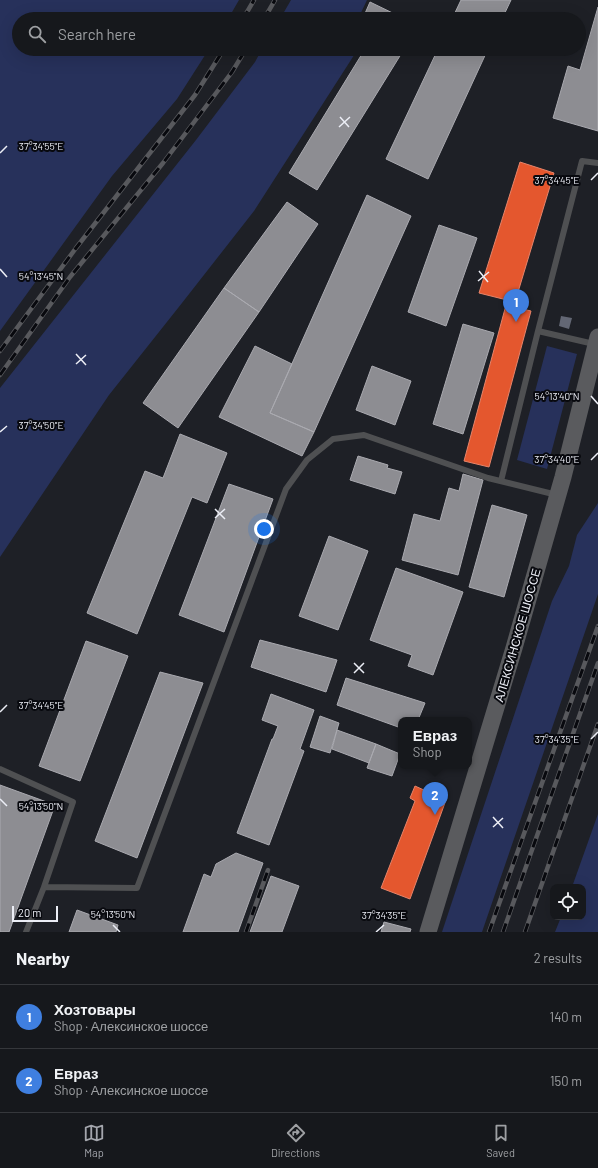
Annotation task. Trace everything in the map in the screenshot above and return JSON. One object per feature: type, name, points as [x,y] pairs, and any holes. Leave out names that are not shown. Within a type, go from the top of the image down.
[{"type":"main road","name":"АЛЕКСИНСКОЕ ШОССЕ","points":[[428,932],[512,655],[579,415],[597,341]]},
{"type":"lane","points":[[501,481],[582,161],[598,163]]},
{"type":"lane","points":[[538,331],[597,341]]},
{"type":"lane","points":[[44,887],[137,888],[286,489],[307,460],[333,439],[364,435],[501,481],[557,495]]},
{"type":"lane","points":[[0,769],[73,802],[44,887],[26,932]]},
{"type":"shaded area","points":[[0,0],[239,0],[232,12],[12,12],[12,56],[205,56],[177,99],[112,176],[0,331]]},
{"type":"shaded area","points":[[291,0],[367,0],[361,12],[284,12]]},
{"type":"shaded area","points":[[258,56],[354,56],[254,211],[109,395],[0,557],[0,388],[196,140]]},
{"type":"shaded area","points":[[547,346],[577,354],[547,469],[517,460]]},
{"type":"shaded area","points":[[598,503],[598,594],[482,932],[442,932],[552,601],[569,566],[577,535]]},
{"type":"shaded area","points":[[598,814],[598,932],[555,932],[560,920],[586,920],[586,884],[573,884]]},
{"type":"building: Shops","points":[[520,162],[554,173],[515,302],[479,293]]},
{"type":"building: Shops","points":[[506,305],[531,311],[489,467],[464,461]]},
{"type":"building: Shops","points":[[415,786],[446,800],[410,899],[381,888],[415,801],[410,798]]},
{"type":"building: Industry","points":[[461,0],[511,0],[505,12],[455,12]]},
{"type":"building: Industry","points":[[370,2],[391,12],[366,12]]},
{"type":"building: Industry","points":[[598,7],[598,131],[553,118],[568,66],[580,70],[584,56],[586,56],[586,49]]},
{"type":"building: Industry","points":[[361,56],[400,56],[317,190],[289,173]]},
{"type":"building: Industry","points":[[435,56],[485,56],[428,179],[386,159]]},
{"type":"building: Industry","points":[[367,195],[411,216],[314,432],[270,413]]},
{"type":"building: Industry","points":[[287,202],[318,224],[259,312],[224,288]]},
{"type":"building: Industry","points":[[439,225],[477,238],[446,326],[408,312]]},
{"type":"building: Industry","points":[[224,288],[259,312],[178,428],[143,403]]},
{"type":"building: Industry","points":[[463,324],[494,333],[463,434],[433,424]]},
{"type":"building: Industry","points":[[255,346],[292,364],[270,413],[314,432],[302,456],[219,417]]},
{"type":"building: Industry","points":[[372,366],[411,381],[395,425],[356,410]]},
{"type":"building: Industry","points":[[180,434],[227,453],[207,503],[192,497],[137,634],[87,613],[145,471],[163,478]]},
{"type":"building: Industry","points":[[358,456],[388,465],[387,468],[402,472],[395,494],[350,480]]},
{"type":"building: Industry","points":[[463,474],[483,480],[458,575],[402,560],[414,514],[440,521],[449,488],[459,491]]},
{"type":"building: Industry","points":[[229,484],[273,499],[224,632],[179,615]]},
{"type":"building: Industry","points":[[492,505],[527,515],[504,597],[469,587]]},
{"type":"building: Industry","points":[[329,536],[368,551],[338,630],[299,616]]},
{"type":"building: Industry","points":[[396,568],[463,592],[433,675],[408,666],[412,655],[370,640]]},
{"type":"building: Industry","points":[[260,640],[337,660],[326,692],[251,667]]},
{"type":"building: Industry","points":[[86,641],[128,656],[80,781],[39,766]]},
{"type":"building: Industry","points":[[160,672],[203,683],[137,858],[95,841]]},
{"type":"building: Industry","points":[[346,678],[425,703],[419,717],[398,717],[398,727],[337,705]]},
{"type":"building: Industry","points":[[271,694],[314,710],[300,749],[304,751],[269,845],[237,833],[278,726],[262,720]]},
{"type":"building: Industry","points":[[320,716],[339,723],[330,753],[310,747]]},
{"type":"building: Industry","points":[[337,730],[376,744],[369,763],[332,749]]},
{"type":"building: Industry","points":[[376,744],[398,753],[398,760],[392,776],[367,768]]},
{"type":"building: Industry","points":[[0,785],[55,805],[9,932],[0,932]]},
{"type":"building: Industry","points":[[236,853],[263,863],[238,932],[183,932],[204,874],[211,877],[216,864]]},
{"type":"building: Industry","points":[[271,876],[299,886],[282,932],[250,932]]},
{"type":"building: Industry","points":[[77,910],[118,925],[116,932],[69,932]]},
{"type":"building: Industry","points":[[384,922],[411,929],[410,932],[381,932]]},
{"type":"building: Other","points":[[561,316],[572,318],[569,329],[559,326]]},
{"type":"railway","points":[[247,12],[254,0]]},
{"type":"railway","points":[[268,12],[275,0]]},
{"type":"railway","points":[[0,351],[76,248],[195,95],[220,56]]},
{"type":"railway","points":[[0,375],[70,277],[163,163],[232,72],[242,56]]},
{"type":"railway","points":[[489,932],[598,626]]},
{"type":"railway","points":[[503,932],[598,663]]},
{"type":"railway","points":[[525,932],[598,724]]},
{"type":"railway","points":[[246,932],[268,870]]},
{"type":"place","name":"Хозтовары","points":[[516,322]]},
{"type":"place","name":"Евраз","points":[[435,815]]}]
